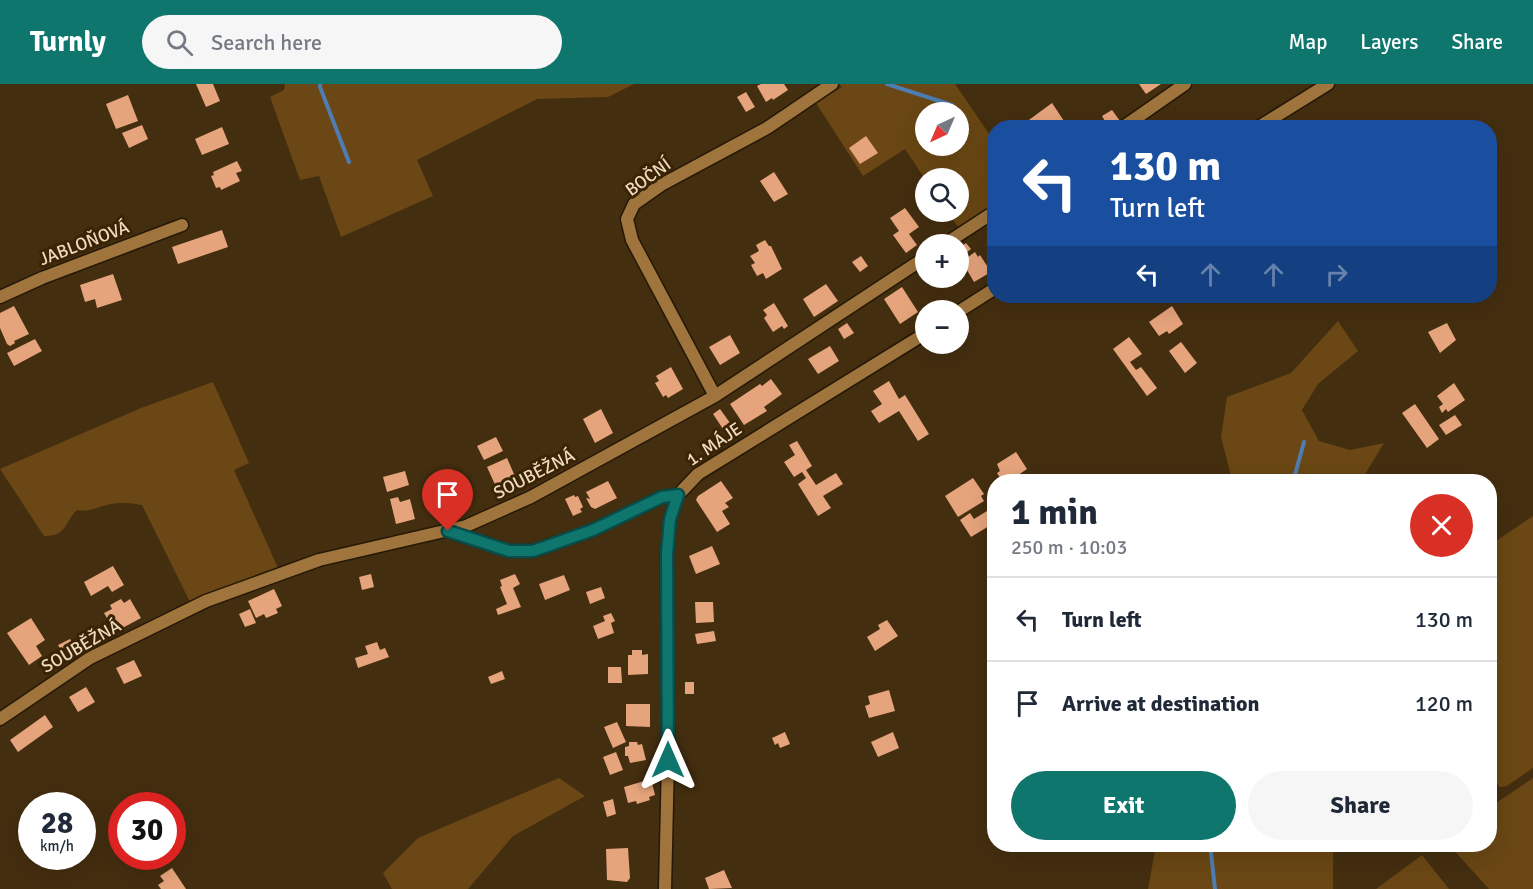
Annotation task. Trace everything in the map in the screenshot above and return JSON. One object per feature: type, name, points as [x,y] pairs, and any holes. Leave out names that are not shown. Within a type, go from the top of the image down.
[{"type":"street","name":"BOČNÍ","points":[[715,396],[632,240],[627,219],[634,204],[662,185],[767,128],[832,84]]},
{"type":"street","points":[[1133,120],[1185,84]]},
{"type":"street","points":[[1270,120],[1328,84]]},
{"type":"street","points":[[960,234],[987,217]]},
{"type":"street","name":"JABLOŇOVÁ","points":[[0,297],[42,278],[182,225]]},
{"type":"street","name":"SOUBĚŽNÁ","points":[[0,719],[90,658],[206,601],[319,560],[466,526],[531,497],[715,396],[915,264]]},
{"type":"street","points":[[969,305],[987,293]]},
{"type":"street","name":"1. MÁJE","points":[[665,889],[668,760],[667,554],[670,519],[678,495],[698,474],[915,340]]},
{"type":"street","points":[[448,531],[509,551],[533,551],[593,530],[662,497],[678,495]]},
{"type":"shaded area","points":[[285,84],[634,84],[608,97],[537,99],[417,160],[433,196],[341,237],[319,176],[300,180],[270,97],[284,90]]},
{"type":"shaded area","points":[[838,84],[955,84],[967,102],[915,102],[915,156],[969,156],[969,104],[987,131],[987,209],[969,221],[969,168],[918,168],[905,149],[863,176],[816,103],[842,87]]},
{"type":"shaded area","points":[[954,222],[968,222],[959,228]]},
{"type":"shaded area","points":[[1338,321],[1358,351],[1318,384],[1302,410],[1319,441],[1350,450],[1384,443],[1365,474],[1230,474],[1221,437],[1227,397],[1291,373]]},
{"type":"shaded area","points":[[213,382],[249,463],[234,470],[278,568],[191,604],[142,505],[115,503],[89,510],[77,510],[62,531],[44,536],[0,469],[141,408]]},
{"type":"shaded area","points":[[1533,516],[1533,768],[1507,786],[1500,787],[1497,783],[1497,540]]},
{"type":"shaded area","points":[[559,778],[585,796],[513,836],[468,889],[392,889],[383,873],[418,838]]},
{"type":"shaded area","points":[[1533,778],[1533,889],[1489,889],[1455,852],[1497,852],[1497,802]]},
{"type":"shaded area","points":[[1155,852],[1333,852],[1333,889],[1148,889]]},
{"type":"shaded area","points":[[1422,855],[1449,889],[1376,889]]},
{"type":"building","points":[[196,84],[213,84],[220,101],[206,107]]},
{"type":"building","points":[[784,84],[788,90],[766,102],[757,86]]},
{"type":"building","points":[[1139,84],[1161,84],[1146,94]]},
{"type":"building","points":[[746,92],[755,107],[746,112],[737,97]]},
{"type":"building","points":[[128,95],[138,121],[116,129],[106,104]]},
{"type":"building","points":[[1052,103],[1063,120],[1029,120]]},
{"type":"building","points":[[1112,110],[1119,120],[1104,120],[1102,116]]},
{"type":"building","points":[[142,125],[148,139],[129,148],[122,133]]},
{"type":"building","points":[[222,127],[229,144],[202,155],[195,139]]},
{"type":"building","points":[[866,136],[878,153],[860,164],[849,148]]},
{"type":"building","points":[[237,161],[242,171],[236,173],[240,181],[221,190],[220,187],[216,188],[211,176],[214,175],[213,172]]},
{"type":"building","points":[[774,172],[788,194],[774,202],[760,181]]},
{"type":"building","points":[[905,208],[919,227],[909,234],[915,242],[915,246],[906,253],[893,235],[899,231],[890,218]]},
{"type":"building","points":[[222,230],[228,247],[178,264],[172,247]]},
{"type":"building","points":[[765,240],[771,246],[782,269],[766,279],[763,273],[757,276],[751,265],[755,263],[750,256],[759,251],[756,245]]},
{"type":"building","points":[[975,252],[978,257],[980,255],[987,266],[987,274],[974,282],[969,274],[969,256]]},
{"type":"building","points":[[861,256],[868,266],[860,272],[852,262]]},
{"type":"building","points":[[113,274],[122,300],[97,308],[95,299],[85,302],[80,285]]},
{"type":"building","points":[[826,284],[838,301],[814,317],[803,299]]},
{"type":"building","points":[[902,287],[915,307],[915,314],[900,324],[884,299]]},
{"type":"building","points":[[774,303],[788,326],[784,329],[782,326],[773,332],[764,318],[767,315],[763,310]]},
{"type":"building","points":[[14,306],[29,334],[14,341],[15,343],[10,346],[0,328],[0,313]]},
{"type":"building","points":[[1172,306],[1183,324],[1169,334],[1167,331],[1159,336],[1149,322]]},
{"type":"building","points":[[847,323],[854,333],[844,339],[838,329]]},
{"type":"building","points":[[1447,323],[1456,340],[1440,353],[1428,332]]},
{"type":"building","points":[[730,335],[740,353],[720,365],[709,347]]},
{"type":"building","points":[[1129,337],[1142,354],[1130,362],[1136,370],[1141,367],[1157,388],[1147,396],[1113,349]]},
{"type":"building","points":[[35,339],[42,351],[14,366],[7,353]]},
{"type":"building","points":[[1181,342],[1197,363],[1185,373],[1169,351]]},
{"type":"building","points":[[830,346],[839,361],[818,374],[808,359]]},
{"type":"building","points":[[671,367],[683,389],[668,398],[666,395],[663,397],[655,383],[659,381],[656,376]]},
{"type":"building","points":[[771,379],[782,394],[764,407],[767,411],[744,425],[730,404]]},
{"type":"building","points":[[889,381],[899,399],[905,395],[929,434],[918,441],[899,411],[879,423],[871,411],[882,404],[873,391]]},
{"type":"building","points":[[1454,383],[1465,400],[1448,412],[1446,409],[1442,413],[1439,407],[1443,404],[1437,396]]},
{"type":"building","points":[[1415,404],[1439,439],[1427,448],[1402,413]]},
{"type":"building","points":[[601,409],[613,433],[595,443],[583,419]]},
{"type":"building","points":[[720,409],[733,427],[725,432],[713,414]]},
{"type":"building","points":[[1455,415],[1462,425],[1446,435],[1439,425]]},
{"type":"building","points":[[496,437],[503,451],[484,460],[477,446]]},
{"type":"building","points":[[797,441],[812,466],[806,470],[816,485],[836,473],[843,484],[823,496],[831,508],[818,516],[798,484],[806,478],[802,472],[794,477],[784,462],[795,455],[789,445]]},
{"type":"building","points":[[1016,452],[1027,469],[1020,474],[998,474],[1000,471],[997,464]]},
{"type":"building","points":[[507,458],[517,481],[497,489],[487,467]]},
{"type":"building","points":[[405,471],[409,485],[387,492],[383,477]]},
{"type":"building","points":[[973,478],[984,494],[981,496],[984,501],[958,517],[945,496]]},
{"type":"building","points":[[608,481],[617,498],[595,509],[591,507],[586,498],[590,499],[586,492]]},
{"type":"building","points":[[721,481],[733,498],[725,503],[729,507],[722,511],[730,524],[717,532],[696,500],[698,496]]},
{"type":"building","points":[[574,495],[578,496],[583,507],[580,509],[582,512],[573,516],[565,499]]},
{"type":"building","points":[[398,497],[400,502],[410,499],[415,519],[396,524],[390,499]]},
{"type":"building","points":[[987,511],[987,527],[971,537],[960,520],[970,513],[974,519]]},
{"type":"building","points":[[712,546],[720,564],[696,574],[689,556]]},
{"type":"building","points":[[113,566],[124,585],[112,592],[108,586],[91,596],[84,582]]},
{"type":"building","points":[[371,574],[374,587],[362,590],[359,577]]},
{"type":"building","points":[[515,574],[520,584],[513,588],[521,607],[498,615],[496,609],[507,604],[500,587],[502,586],[500,580]]},
{"type":"building","points":[[564,575],[570,590],[545,600],[539,584]]},
{"type":"building","points":[[601,587],[605,598],[590,604],[586,592]]},
{"type":"building","points":[[274,589],[282,606],[276,609],[278,613],[266,618],[264,614],[256,618],[248,601]]},
{"type":"building","points":[[121,599],[124,603],[130,599],[141,618],[115,632],[104,613],[112,609],[110,605]]},
{"type":"building","points":[[695,602],[713,602],[714,622],[696,623]]},
{"type":"building","points":[[250,609],[256,623],[245,627],[239,614]]},
{"type":"building","points":[[611,613],[615,621],[611,623],[614,633],[598,639],[593,626],[605,621],[603,616]]},
{"type":"building","points":[[31,618],[45,640],[36,646],[42,656],[29,665],[7,633]]},
{"type":"building","points":[[887,620],[898,636],[875,651],[867,637],[880,629],[878,625]]},
{"type":"building","points":[[714,631],[716,641],[697,644],[695,634]]},
{"type":"building","points":[[70,639],[77,650],[65,657],[58,645]]},
{"type":"building","points":[[377,642],[380,650],[385,648],[389,657],[358,668],[355,658],[368,654],[365,646]]},
{"type":"building","points":[[632,650],[642,650],[642,655],[648,654],[648,674],[628,675],[628,655],[632,655]]},
{"type":"building","points":[[134,660],[142,676],[124,684],[116,668]]},
{"type":"building","points":[[608,667],[621,667],[622,683],[608,683]]},
{"type":"building","points":[[502,671],[505,679],[491,684],[488,677]]},
{"type":"building","points":[[685,682],[694,682],[694,694],[685,694]]},
{"type":"building","points":[[86,687],[95,702],[78,712],[69,697]]},
{"type":"building","points":[[889,690],[895,711],[869,718],[865,706],[870,704],[868,696]]},
{"type":"building","points":[[626,704],[650,704],[650,727],[626,726]]},
{"type":"building","points":[[45,715],[53,727],[18,752],[10,740]]},
{"type":"building","points":[[617,722],[626,742],[613,748],[604,727]]},
{"type":"building","points":[[785,732],[790,744],[780,748],[778,743],[775,745],[772,738]]},
{"type":"building","points":[[893,732],[899,748],[878,757],[871,742]]},
{"type":"building","points":[[629,742],[642,744],[646,760],[630,763],[628,756],[625,756],[625,747],[629,746]]},
{"type":"building","points":[[616,752],[623,770],[610,775],[603,757]]},
{"type":"building","points":[[651,779],[655,795],[649,797],[650,800],[637,804],[636,801],[628,803],[624,787]]},
{"type":"building","points":[[613,799],[616,814],[607,817],[603,802]]},
{"type":"building","points":[[628,848],[630,878],[627,882],[607,880],[606,849]]},
{"type":"building","points":[[173,870],[186,889],[161,889],[158,885],[164,881],[160,876]]},
{"type":"building","points":[[724,870],[732,888],[709,889],[705,878]]},
{"type":"waterway","points":[[320,84],[349,162]]},
{"type":"waterway","points":[[887,84],[943,102]]},
{"type":"waterway","points":[[1295,474],[1304,442]]},
{"type":"waterway","points":[[1211,852],[1215,889]]},
{"type":"route","points":[[448,531],[509,551],[533,551],[593,530],[662,497],[678,495],[670,519],[667,554],[668,760]]}]
